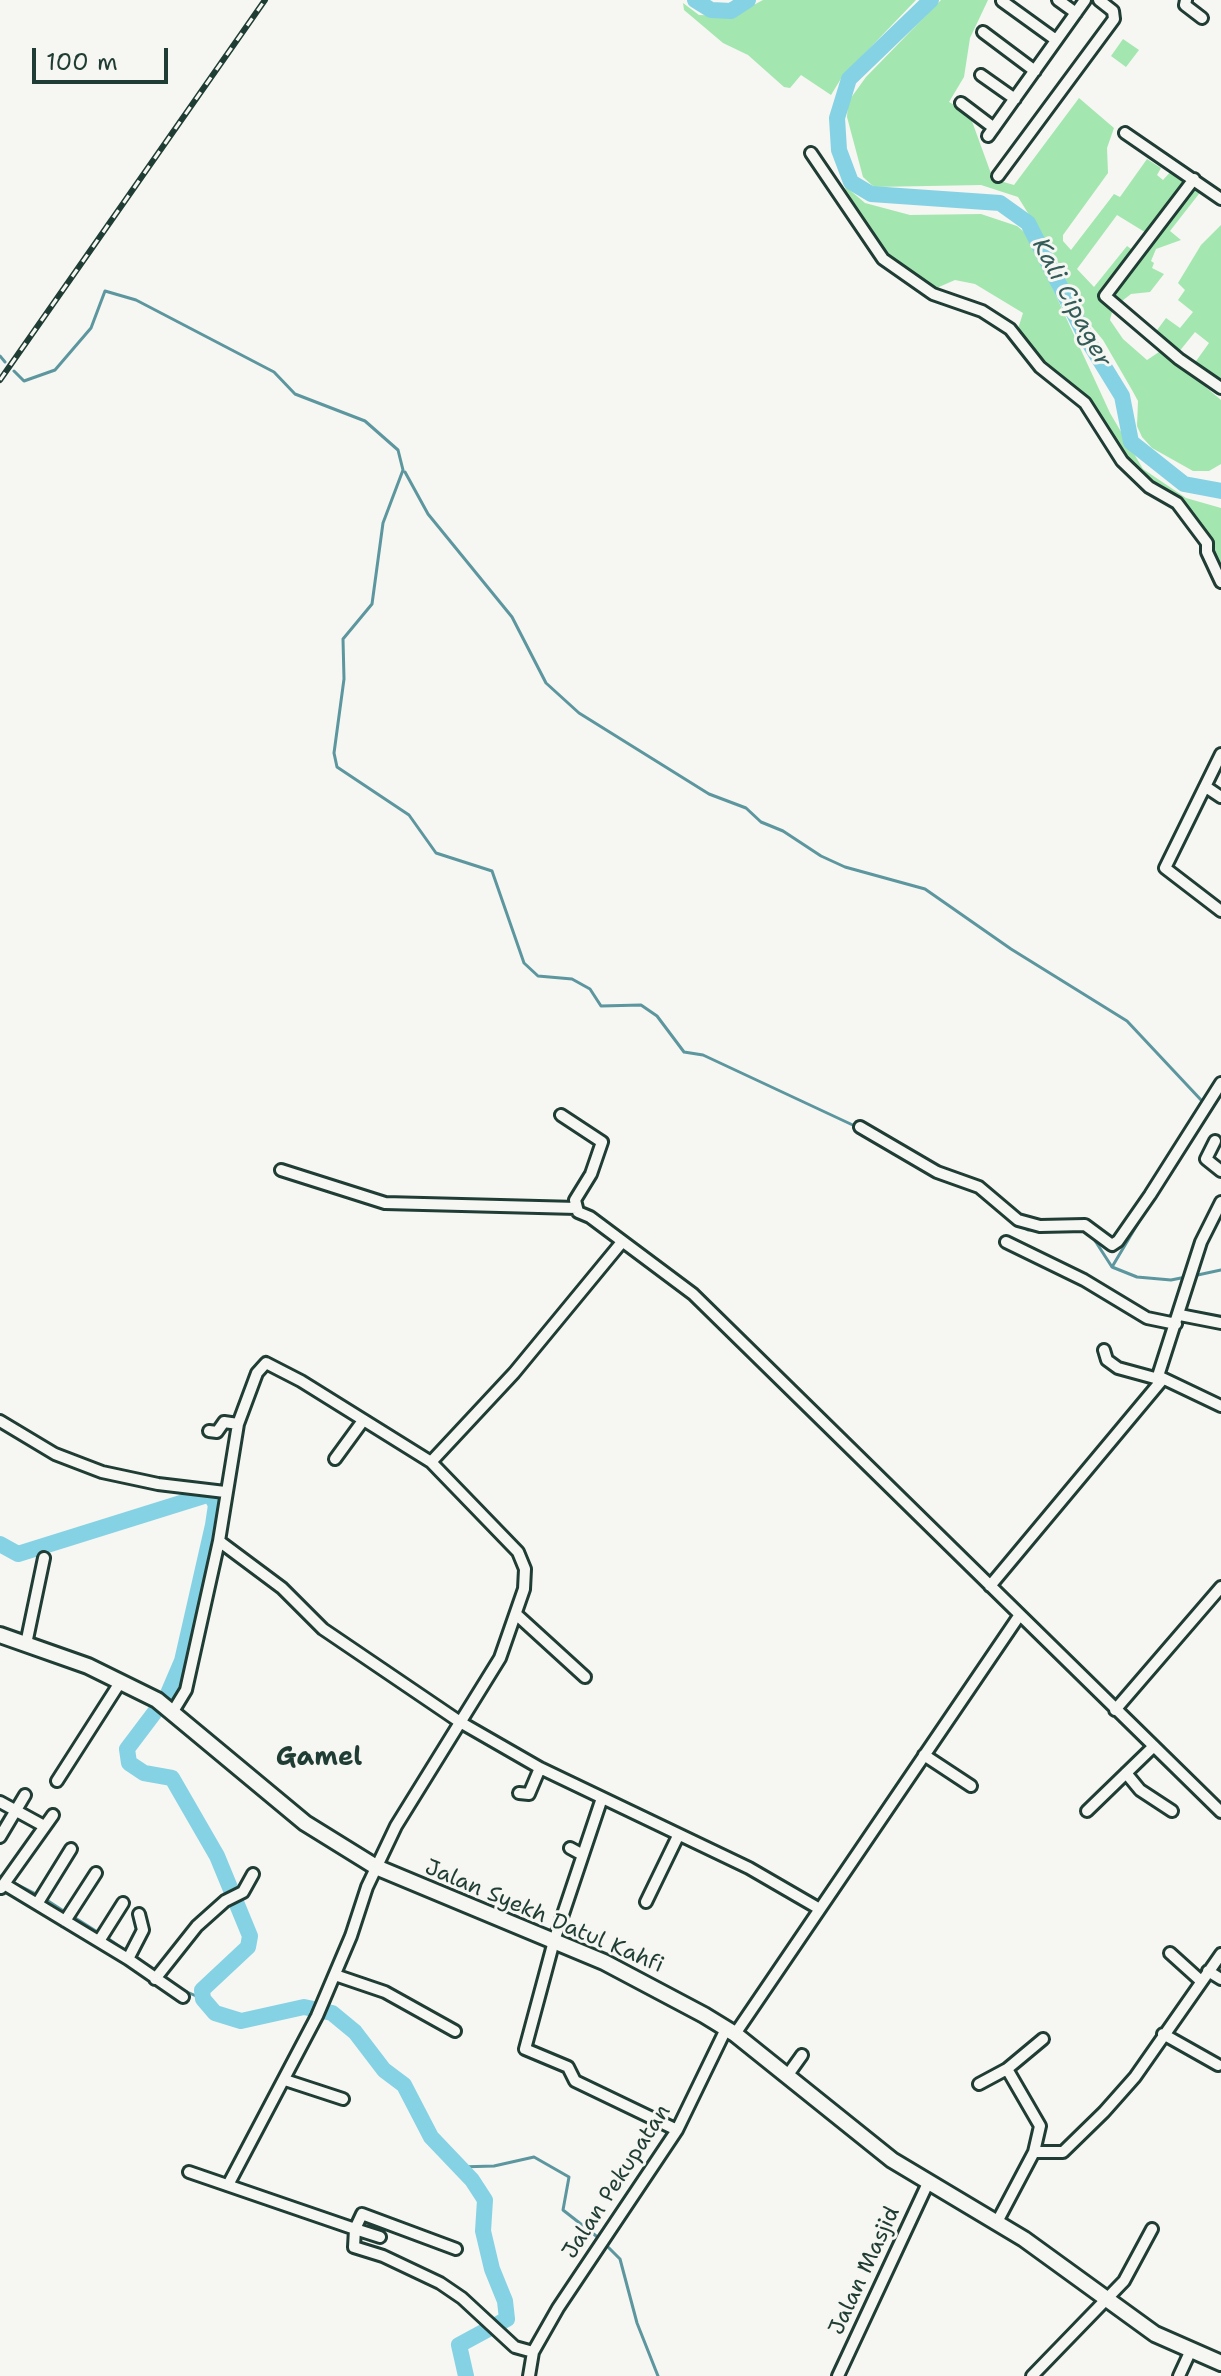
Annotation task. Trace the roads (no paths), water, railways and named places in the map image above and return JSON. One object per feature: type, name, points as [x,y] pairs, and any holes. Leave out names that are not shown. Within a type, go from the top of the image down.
[{"type":"street","points":[[1058,0],[1076,13]]},
{"type":"street","points":[[961,103],[991,132],[1085,0]]},
{"type":"street","points":[[998,176],[1114,19],[1113,11],[1099,0]]},
{"type":"street","points":[[1186,0],[1185,5],[1202,18]]},
{"type":"street","points":[[1002,1],[1056,40]]},
{"type":"street","points":[[983,32],[1035,71]]},
{"type":"street","points":[[981,75],[1015,99]]},
{"type":"street","points":[[1125,133],[1221,199]]},
{"type":"street","points":[[811,153],[883,259],[933,294],[982,311],[1010,329],[1040,367],[1085,403],[1134,475],[1177,503],[1207,549],[1221,582]]},
{"type":"street","points":[[1194,179],[1105,296],[1179,359],[1221,388]]},
{"type":"street","points":[[1221,754],[1165,868],[1221,911]]},
{"type":"street","points":[[1206,787],[1221,797]]},
{"type":"street","points":[[860,1127],[937,1172],[979,1187],[1018,1220],[1045,1226],[1085,1225],[1113,1244],[1150,1195],[1221,1083]]},
{"type":"street","points":[[561,1115],[602,1142],[575,1200],[577,1208]]},
{"type":"street","points":[[1215,1141],[1206,1159],[1221,1171]]},
{"type":"street","points":[[281,1170],[385,1203],[577,1208],[693,1294],[1221,1812]]},
{"type":"street","points":[[1162,1380],[1158,1373],[1206,1230],[1221,1202]]},
{"type":"street","points":[[431,1462],[514,1373],[622,1242]]},
{"type":"street","points":[[1006,1242],[1084,1280],[1147,1318],[1221,1323]]},
{"type":"street","points":[[1104,1350],[1107,1360],[1118,1368],[1162,1380],[1221,1406]]},
{"type":"street","points":[[171,1712],[186,1690],[219,1541],[238,1424],[257,1373],[266,1363],[312,1387],[362,1422],[431,1462],[518,1552],[525,1569],[524,1589],[500,1658],[411,1799],[376,1867],[317,2016],[228,2185]]},
{"type":"street","points":[[990,1586],[1162,1380]]},
{"type":"street","points":[[0,1421],[55,1454],[102,1472],[158,1484],[225,1492]]},
{"type":"street","points":[[209,1431],[217,1432],[224,1422],[238,1424]]},
{"type":"street","points":[[335,1459],[362,1422]]},
{"type":"street","points":[[219,1541],[282,1588],[323,1629],[460,1722],[540,1768],[749,1868],[818,1908]]},
{"type":"street","points":[[26,1644],[44,1558]]},
{"type":"street","points":[[1115,1710],[1221,1587]]},
{"type":"street","points":[[517,1615],[585,1677]]},
{"type":"street","name":"Jalan Pekupatan","points":[[533,2352],[558,2308],[610,2236],[677,2130],[730,2031],[1019,1616]]},
{"type":"street","name":"Jalan Syekh Datul Kahfi","points":[[0,1635],[121,1681],[157,1700],[305,1823],[376,1867],[633,1976],[730,2031],[865,2140],[928,2183],[997,2222],[1155,2334],[1221,2363]]},
{"type":"street","points":[[57,1781],[121,1681]]},
{"type":"street","points":[[1087,1811],[1153,1747]]},
{"type":"street","points":[[924,1755],[971,1786]]},
{"type":"street","points":[[519,1793],[529,1794],[540,1768]]},
{"type":"street","points":[[1126,1773],[1140,1790],[1172,1811]]},
{"type":"street","points":[[0,1837],[25,1795]]},
{"type":"street","points":[[602,1798],[554,1941],[525,2049],[568,2067],[575,2081],[677,2130]]},
{"type":"street","points":[[0,1802],[44,1826]]},
{"type":"street","points":[[6,1881],[53,1815]]},
{"type":"street","points":[[646,1902],[678,1836]]},
{"type":"street","points":[[570,1848],[581,1854]]},
{"type":"street","points":[[40,1899],[71,1849]]},
{"type":"street","points":[[0,1869],[6,1881],[102,1936],[158,1975],[183,1997]]},
{"type":"street","points":[[68,1918],[96,1873]]},
{"type":"street","points":[[158,1975],[197,1926],[236,1895],[253,1874]]},
{"type":"street","points":[[102,1936],[123,1903]]},
{"type":"street","points":[[130,1956],[143,1930],[139,1914]]},
{"type":"street","points":[[1170,1953],[1205,1976],[1221,1979]]},
{"type":"street","points":[[1034,2152],[1058,2154],[1072,2146],[1135,2077],[1221,1954]]},
{"type":"street","points":[[335,1975],[385,1992],[455,2031]]},
{"type":"street","points":[[1163,2034],[1218,2065]]},
{"type":"street","points":[[979,2084],[1007,2069],[1043,2039]]},
{"type":"street","points":[[787,2076],[802,2055]]},
{"type":"street","points":[[997,2222],[1034,2152],[1040,2126],[1007,2069]]},
{"type":"street","points":[[285,2080],[343,2099]]},
{"type":"street","points":[[189,2172],[380,2237]]},
{"type":"street","name":"Jalan Masjid","points":[[838,2376],[928,2183]]},
{"type":"street","points":[[456,2249],[365,2213],[355,2229],[354,2247],[383,2256],[440,2283],[520,2352],[533,2352],[529,2376]]},
{"type":"street","points":[[1032,2376],[1124,2281],[1152,2229]]},
{"type":"street","points":[[1179,2376],[1191,2350]]},
{"type":"waterway","name":"Kali Cipager","points":[[695,0],[711,10],[731,11],[748,0]]},
{"type":"waterway","name":"Kali Cipager","points":[[931,0],[849,79],[837,118],[839,150],[851,182],[871,194],[1000,203],[1028,223],[1087,339],[1122,396],[1131,442],[1184,484],[1221,491]]},
{"type":"waterway","points":[[14,371],[24,381],[55,370],[91,328],[105,291],[136,300],[274,372],[295,394],[365,421],[398,450],[403,470],[383,523],[372,604],[343,639],[344,679],[334,753],[337,767],[409,815],[436,853],[492,871],[524,963],[538,976],[572,979],[590,989],[601,1006],[641,1005],[657,1016],[684,1052],[703,1055],[857,1127]]},
{"type":"waterway","points":[[0,356],[5,362]]},
{"type":"waterway","points":[[405,472],[428,514],[512,617],[546,683],[579,713],[709,794],[746,808],[761,822],[783,831],[821,856],[845,867],[925,889],[1011,949],[1127,1021],[1202,1101]]},
{"type":"waterway","points":[[1112,1267],[1147,1208]]},
{"type":"waterway","points":[[1012,1221],[1028,1230],[1038,1229]]},
{"type":"waterway","points":[[1092,1236],[1112,1267],[1137,1277],[1171,1280],[1186,1277]]},
{"type":"waterway","points":[[1193,1276],[1221,1270]]},
{"type":"waterway","points":[[0,1544],[18,1554],[210,1494],[216,1505],[213,1525],[182,1661],[167,1696],[127,1749],[129,1763],[144,1773],[172,1778],[217,1856],[250,1936],[248,1947],[202,1990],[203,1999],[215,2013],[241,2021],[304,2007],[332,2013],[355,2032],[384,2070],[404,2085],[431,2137],[472,2180],[485,2200],[483,2231],[492,2269],[505,2301],[507,2319],[459,2345],[466,2376]]},
{"type":"waterway","points":[[0,1876],[38,1895]]},
{"type":"waterway","points":[[45,1899],[65,1912]]},
{"type":"waterway","points":[[72,1916],[99,1933]]},
{"type":"waterway","points":[[106,1937],[155,1972]]},
{"type":"waterway","points":[[178,1988],[203,1999]]},
{"type":"waterway","points":[[459,2167],[494,2166],[534,2157],[569,2177],[563,2210],[600,2239]]},
{"type":"waterway","points":[[605,2244],[620,2259],[637,2323],[658,2376]]},
{"type":"railway","points":[[0,380],[265,0]]},
{"type":"district","name":"Gamel","points":[[319,1758]]}]
